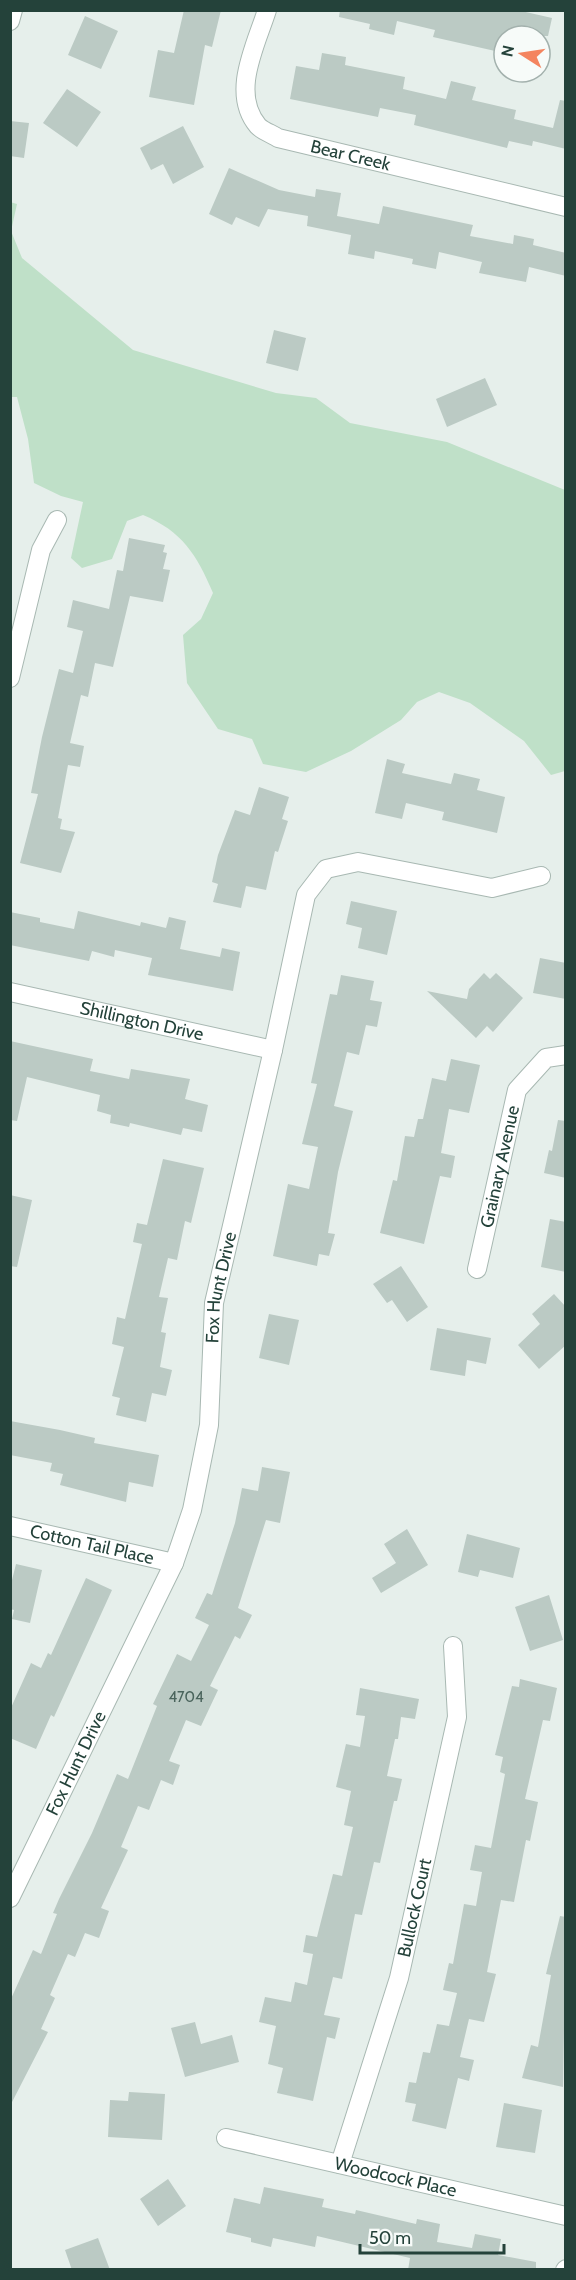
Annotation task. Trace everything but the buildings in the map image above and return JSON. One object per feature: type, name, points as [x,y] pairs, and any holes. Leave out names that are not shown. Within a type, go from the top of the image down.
[{"type":"street","points":[[10,21],[13,10]]},
{"type":"street","name":"Bear Creek","points":[[267,10],[244,92],[247,108],[259,127],[278,138],[566,207]]},
{"type":"street","points":[[10,678],[41,550],[57,520]]},
{"type":"street","name":"Fox Hunt Drive","points":[[10,1898],[174,1563],[192,1510],[209,1425],[213,1303],[273,1050],[306,895],[326,869],[358,861],[492,888],[541,876]]},
{"type":"street","name":"Shillington Drive","points":[[10,992],[273,1050]]},
{"type":"street","name":"Grainary Avenue","points":[[477,1269],[517,1090],[546,1058],[566,1055]]},
{"type":"street","name":"Cotton Tail Place","points":[[10,1526],[174,1563]]},
{"type":"street","name":"Bullock Court","points":[[340,2164],[399,1978],[457,1717],[453,1646]]},
{"type":"street","name":"Woodcock Place","points":[[226,2138],[566,2216]]},
{"type":"green space","points":[[10,202],[17,204],[11,231],[22,258],[133,350],[276,393],[316,398],[350,423],[447,442],[565,490],[565,771],[551,775],[524,741],[470,703],[439,692],[417,702],[401,720],[351,751],[306,772],[263,764],[252,739],[218,729],[187,683],[183,635],[201,619],[213,593],[201,567],[187,546],[157,521],[143,515],[127,521],[112,559],[82,568],[71,558],[83,502],[61,496],[34,483],[28,439],[17,397],[11,397]]}]
